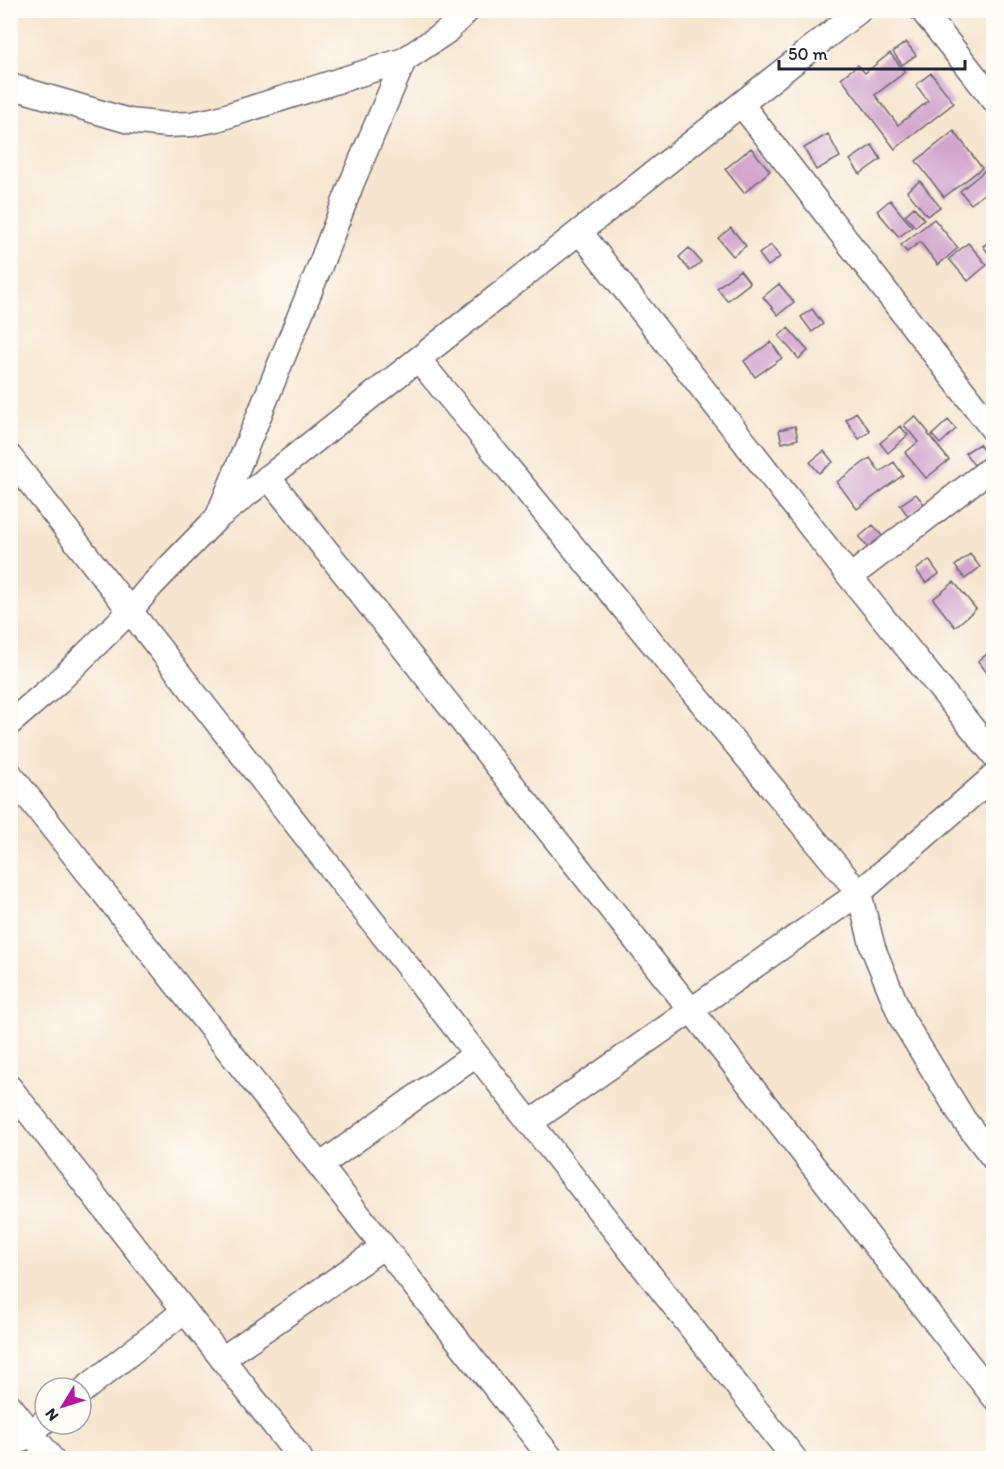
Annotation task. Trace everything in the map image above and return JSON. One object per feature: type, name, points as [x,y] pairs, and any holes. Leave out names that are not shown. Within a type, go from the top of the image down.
[{"type":"street","points":[[10,86],[129,121],[167,125],[192,124],[228,116],[404,60],[446,33],[468,10]]},
{"type":"street","points":[[10,723],[59,681],[130,611],[152,585],[218,518],[861,10]]},
{"type":"street","points":[[922,10],[993,100]]},
{"type":"street","points":[[218,518],[353,180],[404,60]]},
{"type":"street","points":[[742,105],[993,432]]},
{"type":"street","points":[[580,232],[850,577],[993,755]]},
{"type":"street","points":[[418,359],[859,893],[873,948],[902,1018],[964,1120],[993,1159]]},
{"type":"street","points":[[10,457],[794,1458]]},
{"type":"street","points":[[850,577],[993,466]]},
{"type":"street","points":[[268,477],[692,1011],[993,1397]]},
{"type":"street","points":[[10,774],[551,1458]]},
{"type":"street","points":[[531,1122],[859,893],[993,776]]},
{"type":"street","points":[[321,1165],[476,1054]]},
{"type":"street","points":[[10,1088],[300,1458]]},
{"type":"street","points":[[222,1359],[383,1247]]},
{"type":"street","points":[[93,1383],[184,1311]]},
{"type":"street","points":[[10,1406],[33,1423]]},
{"type":"street","points":[[10,1448],[33,1431]]},
{"type":"street","points":[[42,1436],[51,1458]]},
{"type":"building","points":[[906,42],[916,55],[902,65],[893,52]]},
{"type":"building","points":[[890,53],[905,72],[875,95],[898,125],[928,101],[916,85],[931,73],[954,103],[895,149],[841,78],[858,65],[865,73]]},
{"type":"building","points":[[954,131],[982,168],[944,197],[916,161]]},
{"type":"building","points":[[828,134],[840,157],[816,170],[804,148]]},
{"type":"building","points":[[872,145],[881,159],[860,174],[850,160]]},
{"type":"building","points":[[751,148],[770,171],[744,193],[725,169]]},
{"type":"building","points":[[994,163],[994,186],[971,204],[960,191]]},
{"type":"building","points":[[920,181],[940,207],[927,216],[907,191]]},
{"type":"building","points":[[890,200],[912,227],[899,237],[877,211]]},
{"type":"building","points":[[914,207],[924,219],[915,227],[905,215]]},
{"type":"building","points":[[934,219],[958,248],[938,265],[920,242],[907,252],[901,245]]},
{"type":"building","points":[[731,228],[746,246],[733,256],[718,238]]},
{"type":"building","points":[[994,239],[994,261],[983,246]]},
{"type":"building","points":[[968,243],[987,265],[968,281],[949,259]]},
{"type":"building","points":[[771,245],[780,257],[768,266],[759,254]]},
{"type":"building","points":[[689,248],[701,262],[690,271],[679,257]]},
{"type":"building","points":[[740,270],[750,283],[727,301],[717,288]]},
{"type":"building","points":[[779,284],[794,302],[778,315],[763,297]]},
{"type":"building","points":[[812,309],[823,324],[812,332],[801,317]]},
{"type":"building","points":[[788,328],[808,351],[799,359],[779,336]]},
{"type":"building","points":[[771,342],[782,358],[755,377],[744,361]]},
{"type":"building","points":[[856,412],[870,431],[859,439],[846,420]]},
{"type":"building","points":[[915,416],[949,460],[926,478],[905,453],[918,442],[904,425]]},
{"type":"building","points":[[948,420],[956,429],[940,444],[932,435]]},
{"type":"building","points":[[795,426],[798,439],[782,443],[779,430]]},
{"type":"building","points":[[900,426],[908,435],[888,453],[880,443]]},
{"type":"building","points":[[979,444],[987,456],[974,465],[965,453]]},
{"type":"building","points":[[824,451],[833,462],[819,473],[810,462]]},
{"type":"building","points":[[870,458],[880,472],[894,462],[903,475],[857,509],[837,482]]},
{"type":"building","points":[[916,494],[924,504],[908,516],[900,505]]},
{"type":"building","points":[[873,525],[883,537],[869,549],[859,537]]},
{"type":"building","points":[[970,554],[980,567],[965,579],[955,566]]},
{"type":"building","points":[[929,560],[939,574],[926,583],[916,570]]},
{"type":"building","points":[[954,582],[976,609],[955,627],[933,599]]},
{"type":"building","points":[[994,649],[994,682],[978,661]]}]
